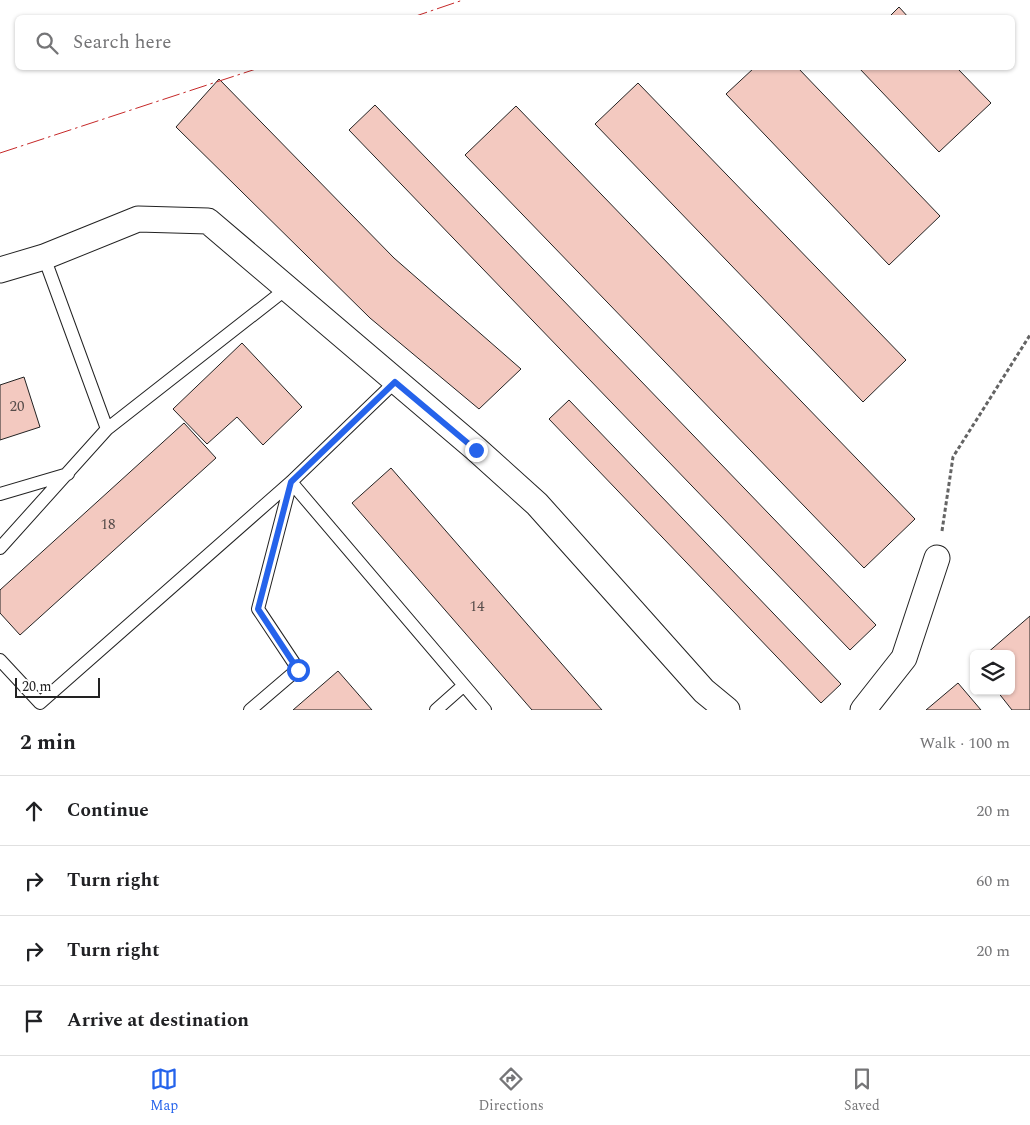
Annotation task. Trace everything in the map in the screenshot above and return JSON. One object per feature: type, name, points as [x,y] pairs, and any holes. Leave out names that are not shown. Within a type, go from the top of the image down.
[{"type":"street","points":[[0,270],[44,257],[138,219],[208,221],[537,504],[704,690],[727,710]]},
{"type":"street","points":[[863,710],[904,658],[937,558]]},
{"type":"lane","points":[[44,257],[107,429]]},
{"type":"lane","points":[[0,548],[107,429],[286,290]]},
{"type":"lane","points":[[0,660],[40,703],[291,482],[395,382]]},
{"type":"lane","points":[[0,494],[68,474]]},
{"type":"lane","points":[[291,482],[485,710]]},
{"type":"lane","points":[[250,710],[298,670],[258,609],[291,482]]},
{"type":"lane","points":[[436,710],[463,686]]},
{"type":"path","points":[[937,558],[954,457],[1030,335]]},
{"type":"building","points":[[899,7],[906,15],[891,15]]},
{"type":"building","points":[[752,70],[800,70],[940,216],[889,265],[726,94]]},
{"type":"building","points":[[861,70],[959,70],[991,103],[939,152]]},
{"type":"building","points":[[219,79],[394,258],[521,369],[479,409],[370,318],[176,127]]},
{"type":"building","points":[[638,83],[906,360],[863,402],[595,124]]},
{"type":"building","points":[[375,105],[876,625],[850,650],[349,130]]},
{"type":"building","points":[[516,106],[915,519],[864,568],[465,155]]},
{"type":"building","points":[[242,343],[302,407],[263,445],[237,417],[207,444],[173,409]]},
{"type":"building","points":[[24,377],[40,427],[0,440],[0,385]]},
{"type":"building","points":[[569,400],[841,684],[821,703],[549,419]]},
{"type":"building","points":[[184,423],[216,458],[20,635],[0,613],[0,590]]},
{"type":"building","points":[[391,468],[602,710],[532,710],[352,503]]},
{"type":"building","points":[[1030,616],[1030,710],[1012,710],[1000,695],[1015,695],[1015,650],[991,650]]},
{"type":"building","points":[[338,671],[372,710],[293,710]]},
{"type":"building","points":[[958,683],[981,710],[926,710]]},
{"type":"power","points":[[419,15],[463,0]]},
{"type":"power","points":[[0,153],[253,70]]},
{"type":"route","points":[[298,670],[258,609],[291,482],[395,382],[476,450]]}]
